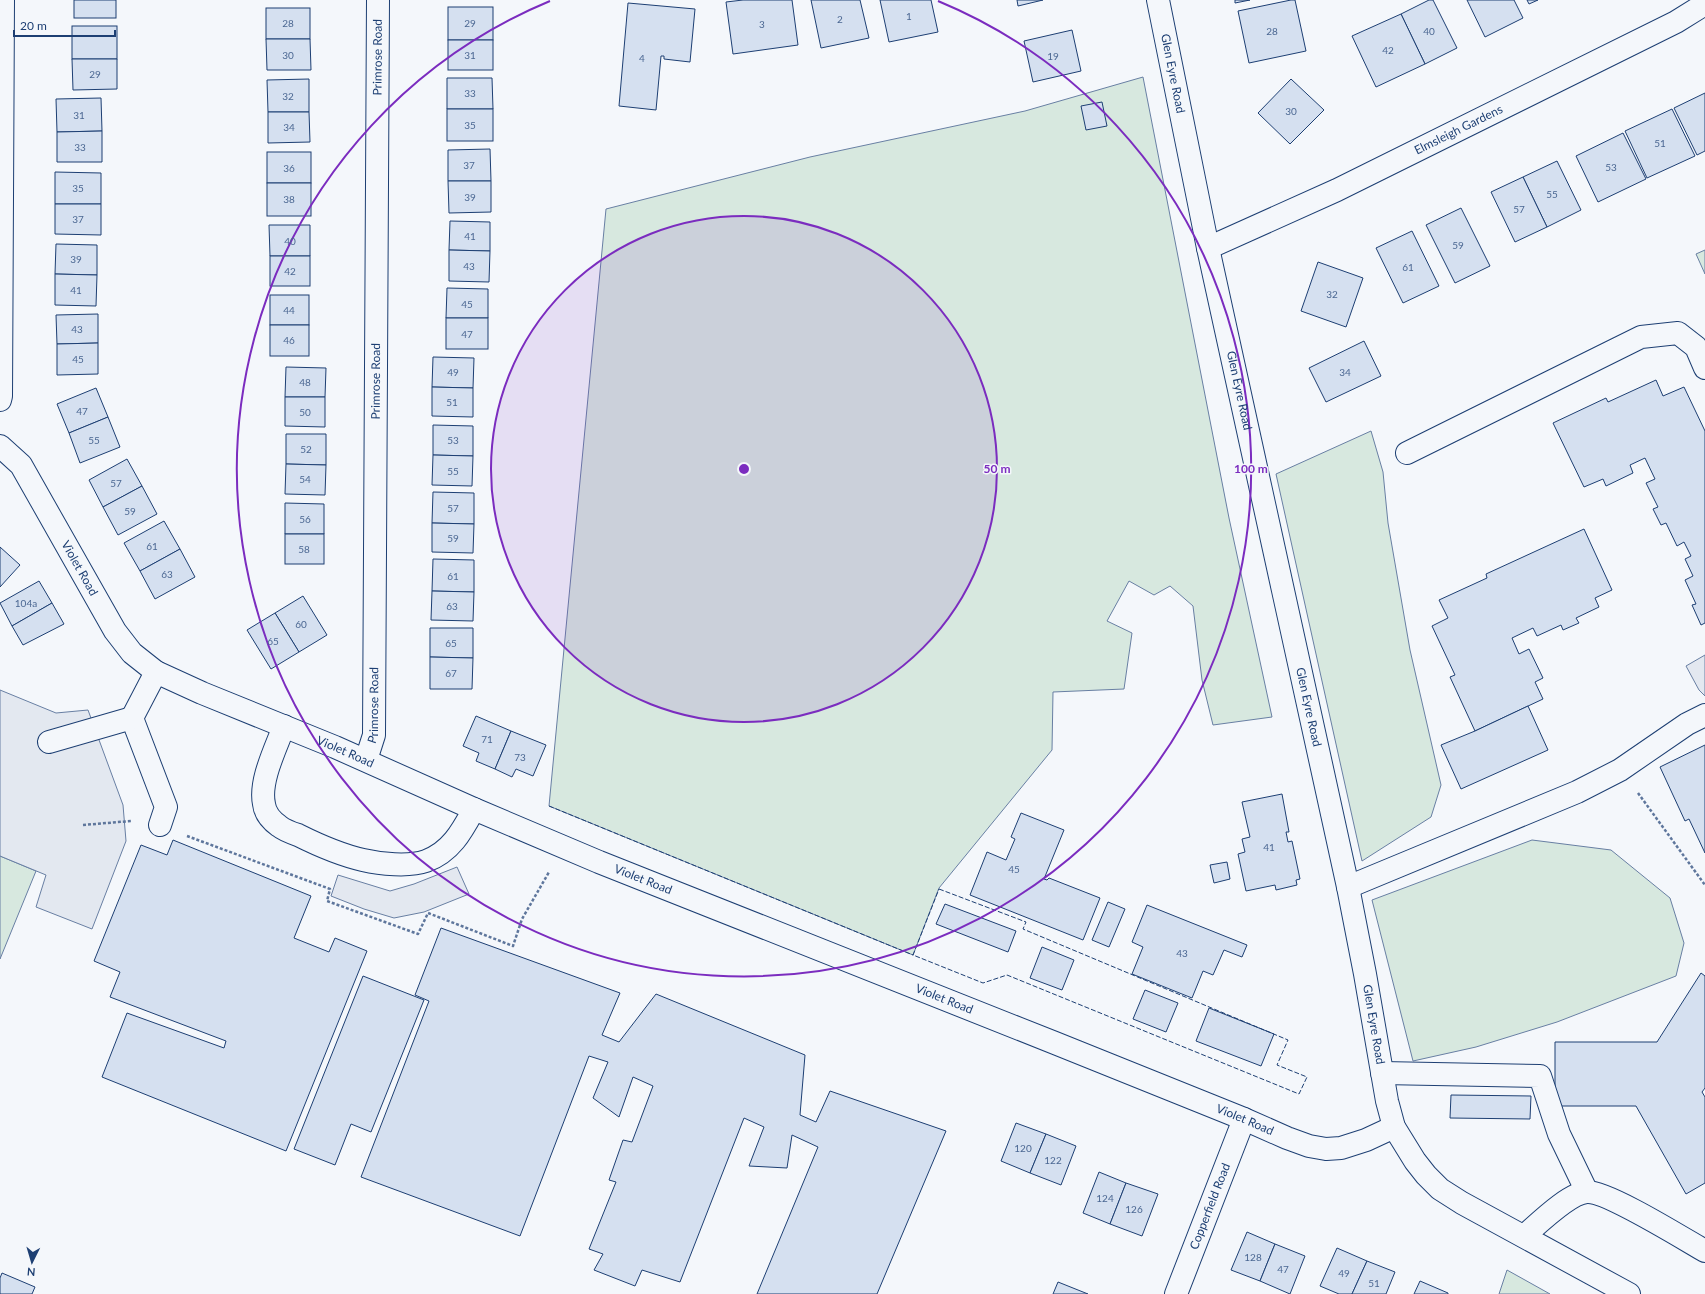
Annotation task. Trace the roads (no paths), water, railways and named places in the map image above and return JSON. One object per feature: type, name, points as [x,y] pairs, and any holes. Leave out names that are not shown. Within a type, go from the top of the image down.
[{"type":"street","points":[[0,400],[2,396],[3,0]]},
{"type":"street","name":"Primrose Road","points":[[366,760],[374,735],[378,0]]},
{"type":"street","name":"Glen Eyre Road","points":[[1158,0],[1208,248],[1348,888],[1365,974],[1386,1101],[1394,1127],[1414,1161],[1440,1189],[1462,1203],[1629,1294]]},
{"type":"street","name":"Elmsleigh Gardens","points":[[1208,248],[1337,190],[1676,22],[1705,4]]},
{"type":"street","points":[[1408,453],[1641,337],[1678,333],[1696,347],[1705,368]]},
{"type":"street","name":"Violet Road","points":[[0,446],[21,465],[115,631],[132,653],[156,672],[366,760],[474,809],[564,847],[1244,1119],[1287,1138],[1309,1146],[1326,1149],[1341,1148],[1360,1142],[1394,1127]]},
{"type":"street","points":[[49,742],[132,718],[156,672]]},
{"type":"street","points":[[1348,888],[1570,795],[1620,770],[1687,724],[1705,714]]},
{"type":"street","points":[[132,718],[166,807],[160,825]]},
{"type":"street","points":[[284,726],[265,778],[262,792],[264,806],[270,818],[279,827],[318,844],[362,860],[396,865],[426,861],[447,849],[461,834],[474,809]]},
{"type":"street","points":[[1382,1073],[1540,1076],[1559,1134],[1587,1192]]},
{"type":"street","name":"Copperfield Road","points":[[1176,1294],[1244,1119]]},
{"type":"street","points":[[1524,1236],[1565,1202],[1587,1192],[1608,1197],[1705,1251]]}]
